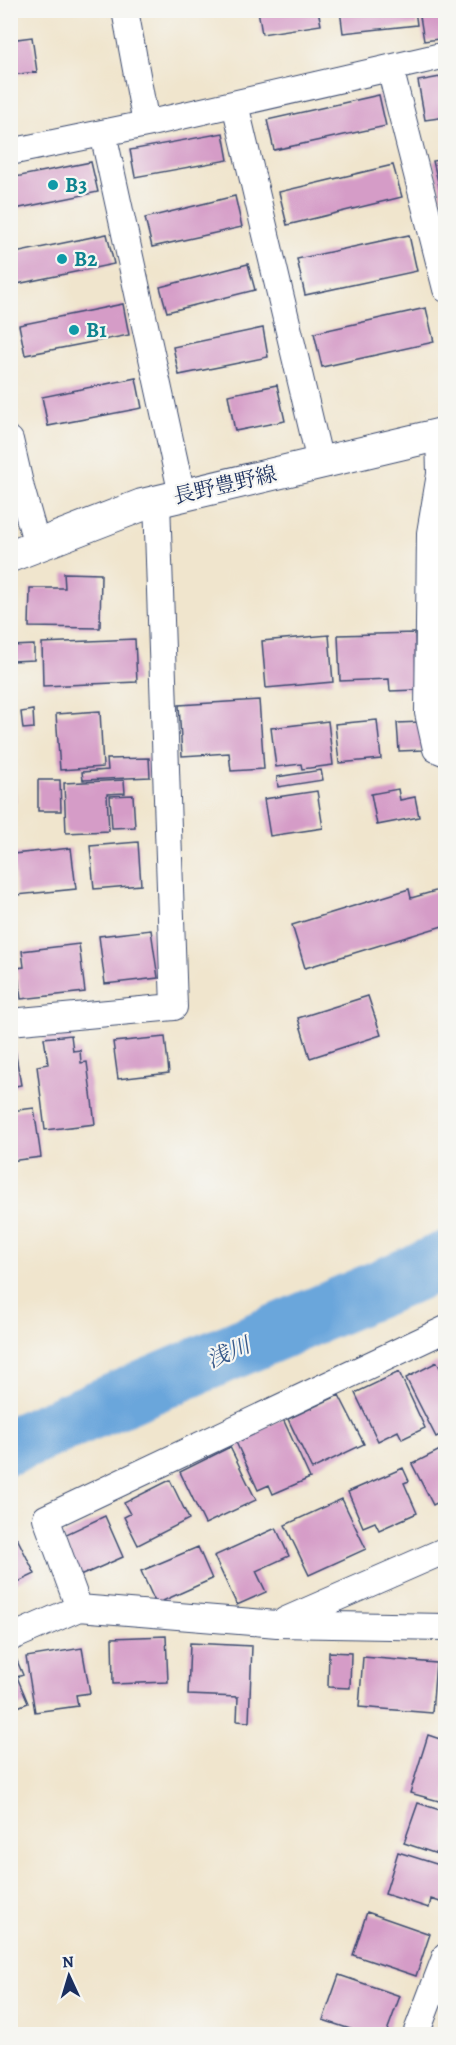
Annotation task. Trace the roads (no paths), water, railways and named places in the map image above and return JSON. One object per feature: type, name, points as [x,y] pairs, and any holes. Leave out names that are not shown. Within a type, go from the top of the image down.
[{"type":"street","points":[[124,10],[146,124]]},
{"type":"street","points":[[10,152],[146,124],[446,55]]},
{"type":"street","points":[[390,68],[446,289]]},
{"type":"street","points":[[235,104],[320,462]]},
{"type":"street","points":[[10,1023],[174,1008],[170,498],[103,133]]},
{"type":"street","points":[[442,434],[440,474],[430,533],[428,713],[436,749],[446,753]]},
{"type":"street","name":"長野豊野線","points":[[24,550],[142,505],[442,434]]},
{"type":"street","points":[[10,440],[24,550]]},
{"type":"street","points":[[79,1608],[46,1518],[446,1329]]},
{"type":"street","points":[[277,1624],[446,1551]]},
{"type":"street","points":[[10,1638],[79,1608],[277,1624],[446,1627]]},
{"type":"street","points":[[416,2034],[446,1955]]},
{"type":"waterway","name":"浅川","points":[[10,1446],[446,1259]]},
{"type":"place","name":"B3","points":[[53,185]]},
{"type":"place","name":"B2","points":[[62,259]]},
{"type":"place","name":"B1","points":[[74,330]]}]
